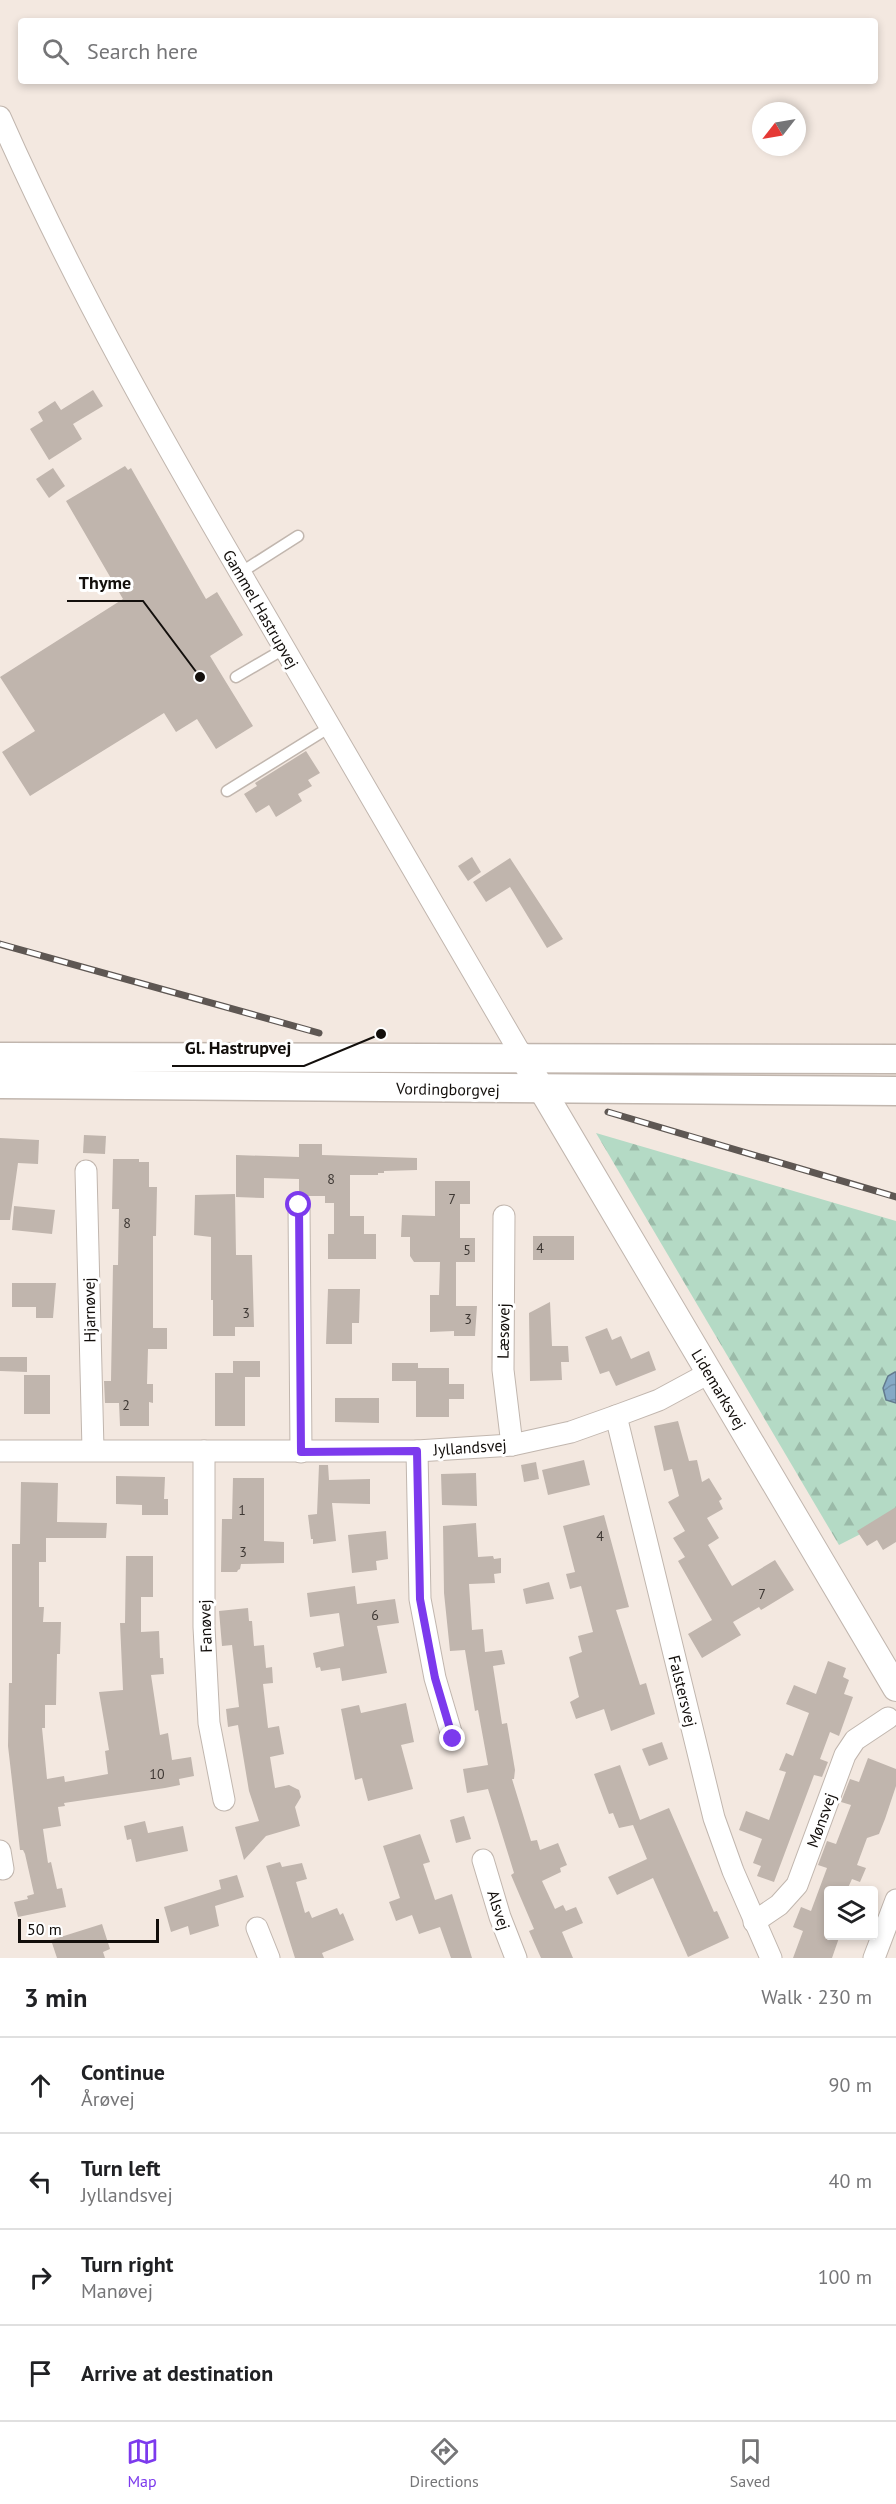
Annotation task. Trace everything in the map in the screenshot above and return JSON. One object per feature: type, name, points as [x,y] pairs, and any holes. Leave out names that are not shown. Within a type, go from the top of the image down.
[{"type":"main road","name":"Vordingborgvej","points":[[0,1057],[522,1056],[896,1059]]},
{"type":"main road","name":"Vordingborgvej","points":[[0,1084],[896,1091]]},
{"type":"street","name":"Gammel Hastrupvej","points":[[0,117],[89,306],[154,426],[543,1090]]},
{"type":"street","name":"Lidemarksvej","points":[[543,1090],[896,1688]]},
{"type":"street","name":"Hjarnøvej","points":[[86,1171],[93,1449]]},
{"type":"street","points":[[299,1205],[301,1452]]},
{"type":"street","name":"Læsøvej","points":[[504,1216],[502,1370],[512,1445]]},
{"type":"street","name":"Jyllandsvej","points":[[0,1451],[93,1449],[417,1451],[512,1445],[571,1431],[616,1416],[659,1400],[709,1372]]},
{"type":"street","name":"Falstersvej","points":[[616,1416],[714,1818],[754,1922],[771,1958]]},
{"type":"street","name":"Fanøvej","points":[[204,1451],[204,1638],[209,1723],[224,1800]]},
{"type":"street","points":[[417,1451],[420,1599],[435,1678],[453,1739]]},
{"type":"street","name":"Mønsvej","points":[[754,1922],[779,1905],[797,1885],[845,1755],[855,1740],[888,1718]]},
{"type":"street","name":"Alsvej","points":[[483,1860],[500,1917],[516,1958]]},
{"type":"street","points":[[874,1958],[896,1900]]},
{"type":"street","points":[[257,1928],[269,1958]]},
{"type":"lane","points":[[240,573],[298,536]]},
{"type":"lane","points":[[236,677],[284,649]]},
{"type":"lane","points":[[227,791],[330,727]]},
{"type":"green space","points":[[596,1133],[896,1221],[896,1516],[839,1545]]},
{"type":"water","points":[[896,1372],[896,1403],[886,1400],[883,1388],[888,1376]]},
{"type":"building","points":[[93,390],[103,406],[73,424],[82,439],[49,460],[30,429],[43,421],[38,412],[55,401],[61,410]]},
{"type":"building","points":[[125,466],[128,470],[131,468],[206,599],[217,592],[243,635],[210,656],[253,726],[216,749],[197,719],[176,732],[164,713],[30,796],[2,752],[35,731],[0,677],[123,599],[66,501]]},
{"type":"building","points":[[53,468],[65,486],[49,498],[36,479]]},
{"type":"building","points":[[306,751],[320,773],[308,780],[312,786],[298,794],[302,801],[276,817],[269,805],[256,813],[244,794],[257,786],[255,783]]},
{"type":"building","points":[[472,857],[481,872],[468,881],[458,866]]},
{"type":"building","points":[[510,858],[563,939],[547,948],[510,887],[486,902],[473,882]]},
{"type":"building","points":[[84,1135],[106,1136],[105,1154],[83,1153]]},
{"type":"building","points":[[0,1138],[39,1140],[38,1164],[18,1163],[10,1220],[0,1220]]},
{"type":"building","points":[[299,1144],[322,1144],[322,1155],[417,1158],[417,1170],[384,1171],[378,1175],[350,1175],[350,1216],[364,1216],[364,1234],[376,1234],[376,1259],[328,1259],[328,1234],[334,1234],[334,1203],[325,1203],[325,1196],[307,1196],[299,1192],[299,1179],[264,1178],[264,1198],[236,1197],[236,1155],[299,1157]]},
{"type":"building","points":[[113,1159],[139,1159],[139,1162],[149,1162],[149,1187],[157,1187],[156,1236],[153,1236],[153,1328],[167,1328],[167,1349],[148,1349],[147,1384],[153,1384],[153,1403],[149,1402],[149,1426],[120,1426],[119,1403],[105,1403],[104,1381],[111,1381],[113,1265],[118,1265],[119,1209],[112,1209]]},
{"type":"building","points":[[435,1181],[470,1181],[470,1204],[460,1204],[460,1238],[475,1238],[475,1262],[456,1262],[456,1306],[477,1306],[475,1336],[454,1336],[454,1331],[430,1332],[430,1295],[439,1295],[440,1262],[414,1262],[410,1256],[410,1237],[401,1237],[402,1215],[435,1216]]},
{"type":"building","points":[[235,1194],[236,1255],[252,1255],[254,1327],[235,1327],[235,1336],[213,1336],[211,1237],[194,1235],[195,1195]]},
{"type":"building","points":[[14,1206],[55,1210],[52,1234],[12,1230]]},
{"type":"building","points":[[533,1236],[574,1236],[574,1260],[533,1260]]},
{"type":"building","points":[[12,1283],[56,1283],[53,1318],[36,1318],[36,1307],[12,1307]]},
{"type":"building","points":[[328,1289],[360,1289],[359,1323],[352,1323],[352,1344],[326,1344]]},
{"type":"building","points":[[550,1302],[552,1346],[568,1346],[569,1362],[561,1362],[562,1380],[530,1381],[529,1313]]},
{"type":"building","points":[[607,1328],[612,1340],[621,1336],[631,1359],[649,1351],[656,1370],[616,1386],[609,1371],[600,1374],[585,1337]]},
{"type":"building","points":[[0,1357],[27,1357],[27,1372],[0,1371]]},
{"type":"building","points":[[233,1361],[260,1361],[260,1377],[245,1377],[245,1426],[215,1426],[215,1373],[233,1373]]},
{"type":"building","points":[[392,1363],[418,1363],[418,1368],[449,1368],[449,1384],[464,1384],[464,1399],[449,1399],[449,1417],[416,1417],[416,1381],[392,1381]]},
{"type":"building","points":[[24,1375],[50,1375],[50,1414],[24,1414]]},
{"type":"building","points":[[335,1398],[379,1398],[379,1423],[335,1422]]},
{"type":"building","points":[[678,1421],[689,1461],[697,1460],[702,1482],[709,1478],[722,1499],[719,1501],[723,1509],[707,1518],[719,1538],[708,1545],[732,1586],[775,1560],[794,1590],[761,1610],[759,1607],[733,1622],[741,1635],[702,1658],[688,1634],[712,1620],[678,1561],[685,1557],[673,1538],[685,1531],[668,1502],[679,1496],[672,1469],[664,1471],[654,1426]]},
{"type":"building","points":[[584,1460],[590,1485],[548,1495],[542,1470]]},
{"type":"building","points":[[536,1462],[539,1479],[524,1482],[521,1465]]},
{"type":"building","points":[[319,1465],[328,1465],[329,1480],[370,1479],[370,1504],[332,1503],[336,1541],[313,1544],[308,1515],[317,1514]]},
{"type":"building","points":[[476,1473],[477,1506],[442,1505],[441,1474]]},
{"type":"building","points":[[116,1476],[165,1477],[164,1499],[168,1499],[168,1515],[142,1515],[142,1505],[116,1504]]},
{"type":"building","points":[[233,1478],[264,1478],[264,1541],[284,1542],[284,1563],[241,1564],[237,1572],[221,1572],[222,1519],[232,1519]]},
{"type":"building","points":[[21,1482],[58,1483],[57,1522],[107,1523],[106,1538],[46,1538],[46,1562],[39,1562],[39,1607],[44,1607],[43,1622],[61,1622],[60,1654],[57,1654],[56,1705],[45,1705],[45,1728],[42,1728],[47,1779],[64,1776],[65,1782],[108,1774],[105,1751],[109,1750],[99,1692],[123,1690],[120,1623],[125,1623],[126,1556],[153,1556],[153,1597],[141,1597],[141,1632],[159,1631],[160,1658],[163,1658],[164,1674],[151,1675],[160,1735],[168,1733],[172,1760],[191,1757],[194,1776],[179,1779],[180,1785],[64,1803],[65,1806],[58,1807],[61,1826],[43,1829],[48,1863],[51,1862],[57,1889],[62,1888],[66,1907],[18,1917],[14,1902],[28,1899],[27,1896],[34,1894],[25,1854],[23,1850],[20,1850],[8,1746],[9,1683],[12,1683],[12,1544],[20,1544]]},
{"type":"building","points":[[896,1507],[896,1542],[883,1550],[877,1540],[867,1546],[857,1531]]},
{"type":"building","points":[[604,1515],[629,1607],[616,1610],[640,1685],[646,1683],[655,1714],[611,1731],[604,1709],[576,1719],[570,1702],[579,1697],[569,1657],[582,1652],[578,1636],[593,1632],[581,1586],[570,1589],[566,1574],[575,1572],[563,1526]]},
{"type":"building","points":[[476,1523],[478,1557],[501,1558],[501,1573],[494,1574],[495,1583],[469,1584],[472,1630],[483,1629],[485,1652],[502,1650],[505,1664],[493,1666],[502,1724],[507,1723],[515,1770],[514,1779],[512,1779],[531,1841],[537,1840],[540,1850],[558,1843],[567,1865],[560,1868],[561,1872],[542,1881],[555,1909],[563,1905],[566,1911],[576,1907],[583,1923],[562,1932],[573,1958],[541,1958],[529,1931],[534,1929],[511,1875],[514,1873],[488,1789],[467,1793],[463,1769],[488,1765],[478,1710],[475,1711],[465,1650],[450,1651],[444,1593],[443,1526]]},
{"type":"building","points":[[386,1531],[388,1559],[376,1561],[377,1570],[352,1573],[348,1535]]},
{"type":"building","points":[[549,1582],[554,1599],[526,1604],[523,1589]]},
{"type":"building","points":[[355,1586],[357,1604],[395,1599],[399,1623],[377,1626],[387,1673],[342,1681],[340,1668],[321,1671],[320,1667],[316,1668],[313,1653],[344,1646],[339,1613],[310,1617],[307,1593]]},
{"type":"building","points":[[248,1608],[249,1621],[252,1621],[254,1646],[264,1645],[266,1668],[272,1667],[273,1683],[263,1684],[268,1728],[279,1726],[284,1754],[270,1757],[275,1788],[289,1785],[299,1790],[301,1797],[295,1807],[300,1826],[266,1836],[244,1860],[235,1827],[259,1821],[249,1791],[238,1725],[228,1727],[226,1709],[239,1707],[232,1645],[222,1646],[219,1611]]},
{"type":"building","points":[[828,1661],[846,1668],[843,1677],[849,1680],[844,1694],[853,1697],[839,1736],[830,1732],[820,1759],[828,1762],[822,1777],[814,1775],[774,1882],[757,1876],[761,1866],[753,1863],[762,1839],[739,1830],[746,1811],[769,1820],[786,1772],[779,1770],[786,1753],[793,1756],[809,1713],[786,1704],[794,1685],[816,1694]]},
{"type":"building","points":[[406,1703],[414,1742],[401,1745],[413,1789],[368,1801],[362,1778],[355,1780],[341,1709],[359,1705],[361,1713]]},
{"type":"building","points":[[662,1742],[668,1759],[649,1766],[642,1749]]},
{"type":"building","points":[[868,1758],[896,1769],[896,1786],[879,1834],[867,1838],[857,1865],[866,1868],[860,1882],[852,1879],[849,1886],[824,1886],[824,1940],[838,1940],[832,1958],[793,1958],[803,1931],[793,1927],[801,1907],[811,1911],[827,1868],[818,1865],[827,1841],[836,1844],[851,1805],[841,1802],[850,1779],[859,1782]]},
{"type":"building","points":[[620,1765],[640,1820],[669,1808],[714,1912],[717,1911],[729,1938],[688,1957],[653,1878],[617,1895],[608,1877],[647,1859],[633,1825],[619,1828],[613,1813],[609,1814],[594,1774]]},
{"type":"building","points":[[464,1816],[471,1839],[456,1843],[450,1820]]},
{"type":"building","points":[[145,1821],[148,1833],[183,1826],[188,1851],[136,1862],[131,1839],[127,1840],[124,1826]]},
{"type":"building","points":[[420,1834],[430,1862],[423,1864],[435,1900],[452,1894],[472,1958],[451,1958],[440,1927],[419,1934],[412,1915],[396,1921],[389,1902],[400,1898],[383,1846]]},
{"type":"building","points":[[280,1862],[282,1867],[302,1863],[307,1879],[296,1882],[305,1913],[309,1911],[312,1918],[337,1908],[340,1915],[343,1913],[354,1940],[322,1953],[324,1958],[295,1958],[266,1866]]},
{"type":"building","points":[[237,1875],[244,1897],[215,1906],[219,1926],[190,1935],[188,1926],[171,1932],[164,1907],[221,1889],[219,1880]]},
{"type":"building","points":[[102,1924],[110,1949],[103,1952],[105,1958],[57,1958],[51,1940]]},
{"type":"railway","points":[[0,944],[319,1033]]},
{"type":"railway","points":[[608,1112],[896,1197]]},
{"type":"place","name":"Thyme","points":[[200,677]]},
{"type":"place","name":"Gl. Hastrupvej","points":[[381,1034]]},
{"type":"route","points":[[299,1205],[301,1452],[417,1451],[420,1599],[435,1678],[453,1739]]}]
